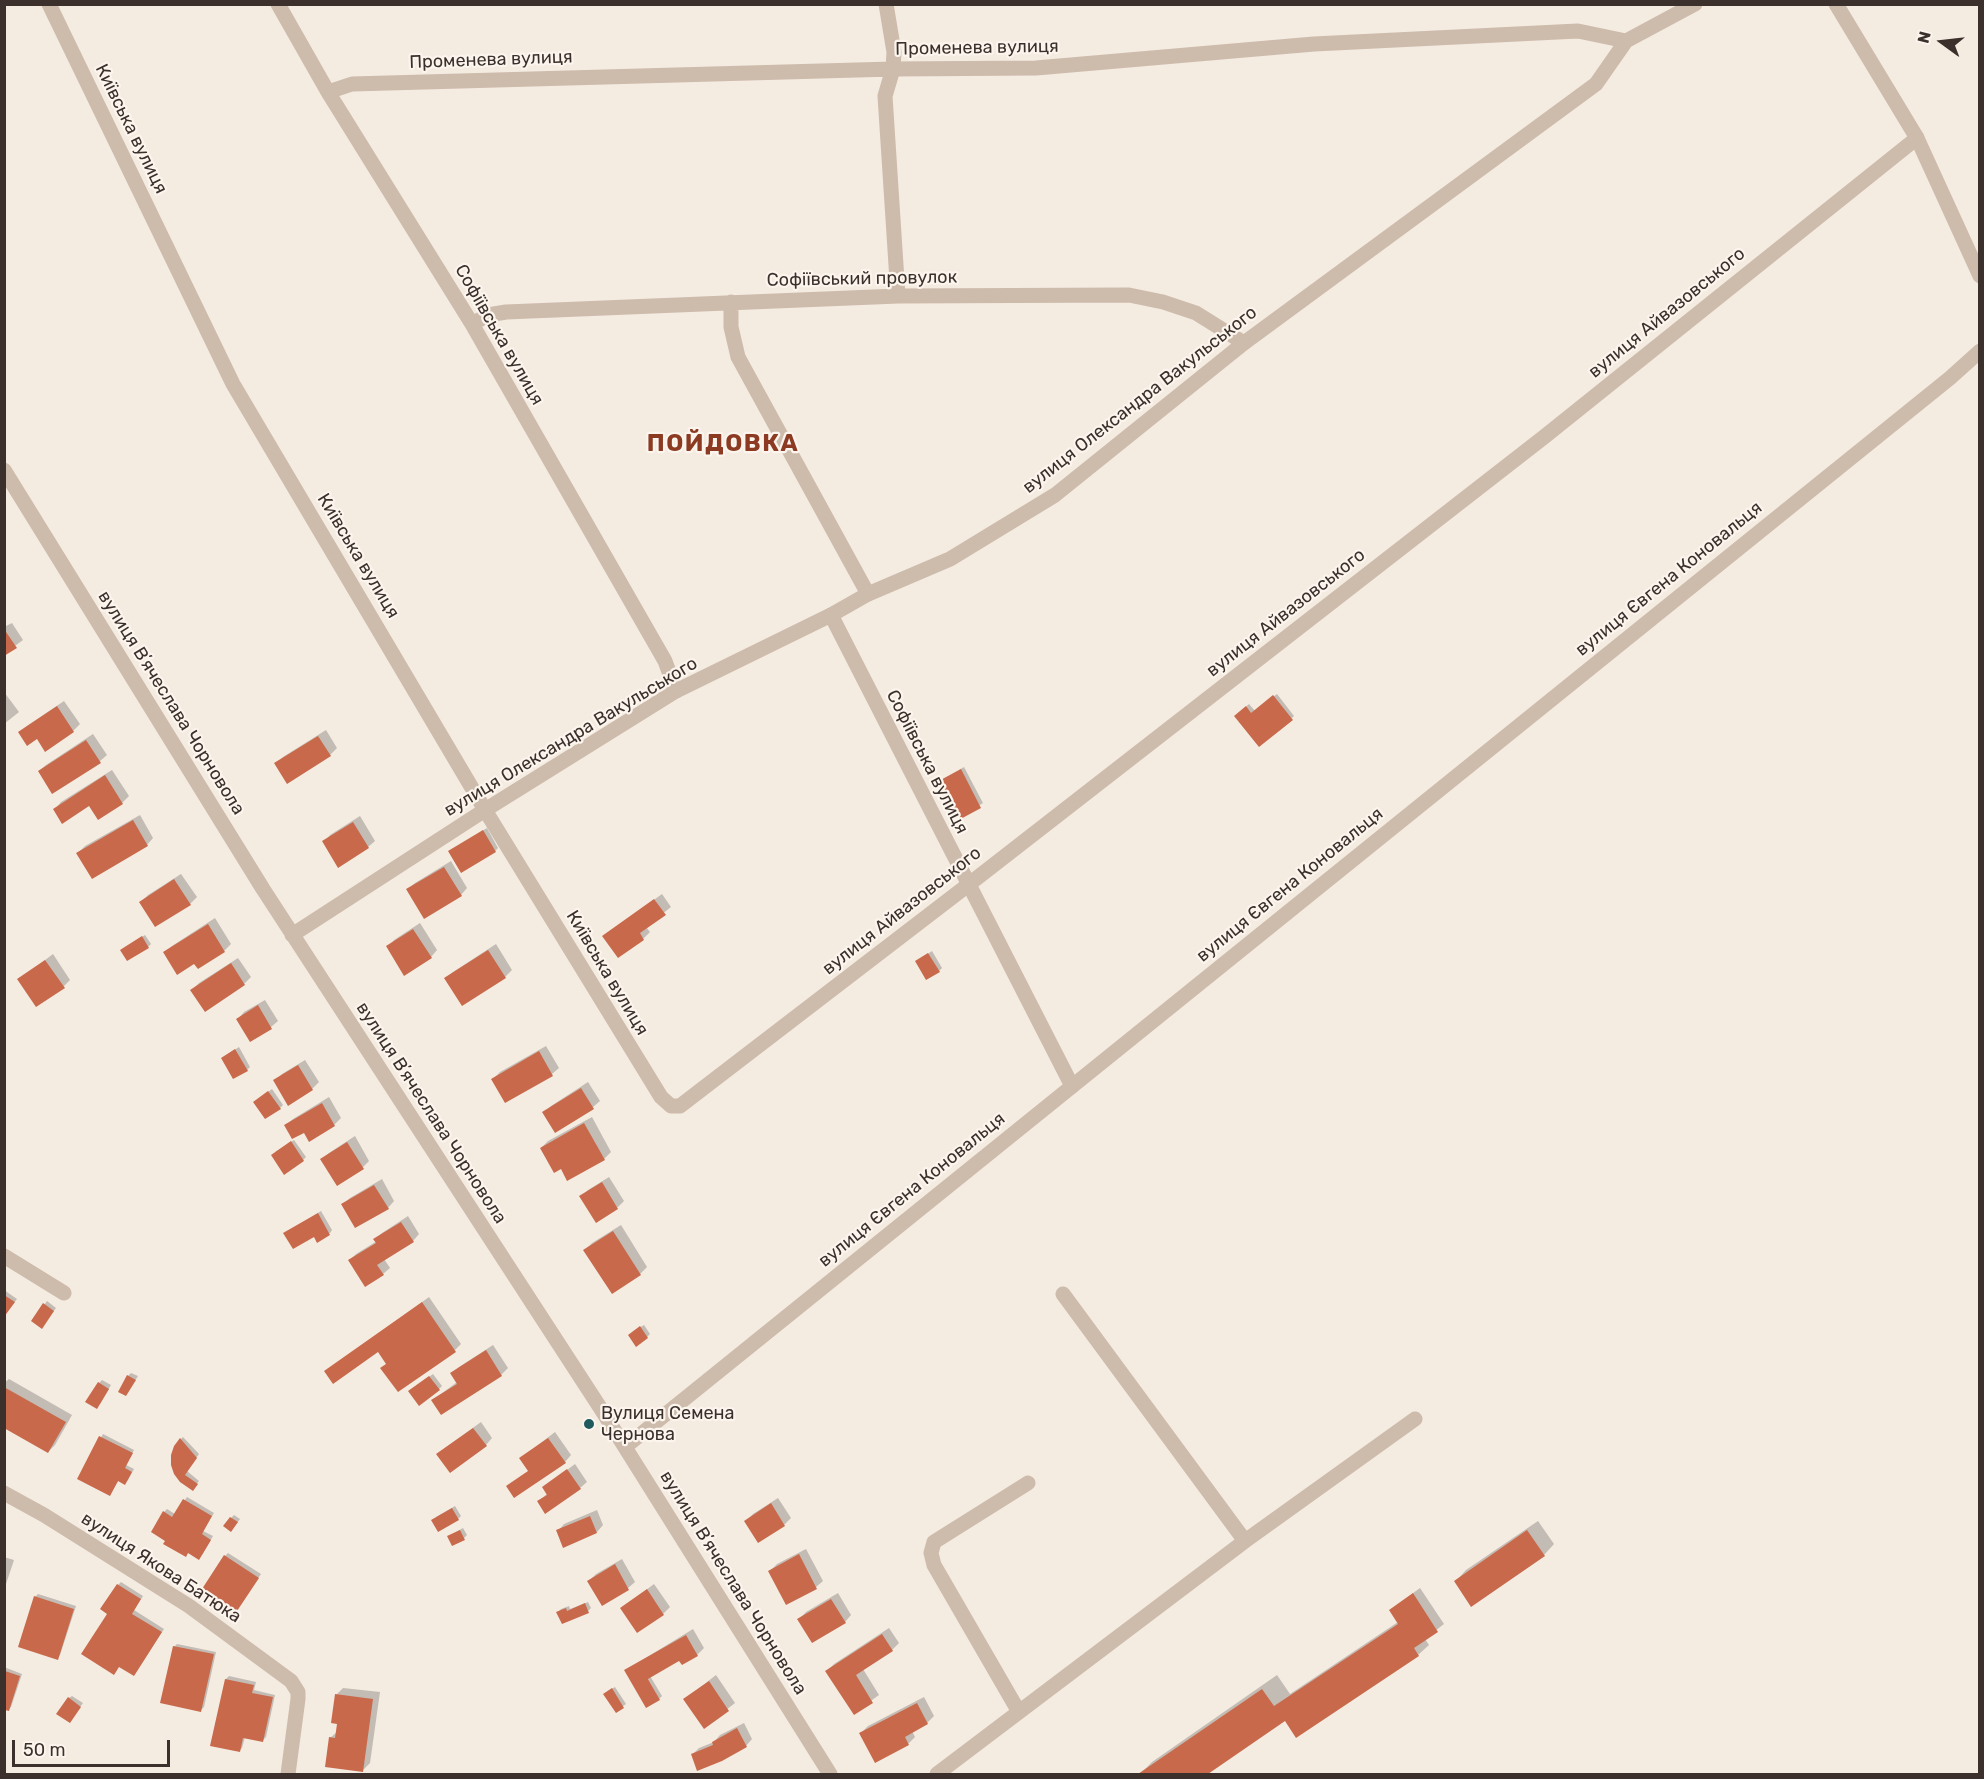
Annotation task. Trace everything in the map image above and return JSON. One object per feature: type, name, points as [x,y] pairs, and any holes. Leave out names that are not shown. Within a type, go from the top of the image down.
[{"type":"street","name":"Київська вулиця","points":[[49,4],[233,384],[485,810],[661,1097],[671,1106]]},
{"type":"street","name":"Софіївська вулиця","points":[[278,4],[328,92],[472,324],[664,661],[676,691]]},
{"type":"street","points":[[886,4],[894,51],[885,96],[898,296]]},
{"type":"street","name":"вулиця Олександра Вакульського","points":[[292,935],[485,810],[676,691],[831,615],[868,594],[950,559],[1055,495],[1244,343],[1596,84],[1626,40],[1695,4]]},
{"type":"street","points":[[1836,4],[1917,138],[1980,276]]},
{"type":"street","name":"Променева вулиця","points":[[328,92],[352,84],[892,69],[1036,68],[1314,44],[1566,32],[1626,40]]},
{"type":"street","name":"вулиця Айвазовського","points":[[671,1106],[680,1106],[968,885],[1553,430],[1917,138]]},
{"type":"street","name":"Софіївський провулок","points":[[472,324],[488,315],[506,312],[731,302],[898,296],[1129,295],[1163,302],[1196,313],[1244,343]]},
{"type":"street","points":[[731,302],[731,327],[738,357],[868,594]]},
{"type":"street","name":"вулиця Євгена Коновальця","points":[[625,1447],[1931,393],[1980,351]]},
{"type":"street","name":"вулиця Вʼячеслава Чорновола","points":[[4,470],[292,935],[625,1447],[830,1774]]},
{"type":"street","name":"Софіївська вулиця","points":[[831,615],[1072,1086]]},
{"type":"street","points":[[4,1256],[64,1293]]},
{"type":"street","points":[[1063,1294],[1245,1541]]},
{"type":"street","points":[[937,1774],[1245,1541],[1415,1419]]},
{"type":"street","points":[[1019,1712],[934,1565],[931,1553],[934,1542],[1028,1483]]},
{"type":"street","name":"вулиця Якова Батюка","points":[[4,1493],[44,1515],[189,1606],[291,1681],[298,1692],[298,1699],[288,1774]]},
{"type":"building","points":[[4,629],[17,648],[4,656]]},
{"type":"building","points":[[1273,695],[1293,720],[1259,747],[1234,716],[1246,706],[1251,713]]},
{"type":"building","points":[[57,706],[74,732],[45,752],[37,739],[27,746],[18,732]]},
{"type":"building","points":[[318,736],[331,756],[287,784],[274,763]]},
{"type":"building","points":[[86,740],[101,763],[52,794],[38,771]]},
{"type":"building","points":[[961,769],[981,808],[955,822],[935,783]]},
{"type":"building","points":[[105,775],[123,804],[98,820],[89,806],[62,824],[53,809]]},
{"type":"building","points":[[133,820],[148,846],[92,879],[76,853]]},
{"type":"building","points":[[353,822],[369,848],[338,868],[322,841]]},
{"type":"building","points":[[483,830],[496,852],[461,873],[448,851]]},
{"type":"building","points":[[444,867],[462,896],[424,919],[406,889]]},
{"type":"building","points":[[174,879],[191,905],[155,927],[139,902]]},
{"type":"building","points":[[654,899],[666,915],[640,933],[644,940],[618,958],[602,936]]},
{"type":"building","points":[[208,924],[225,952],[198,969],[194,964],[177,975],[163,952]]},
{"type":"building","points":[[413,929],[432,958],[404,976],[386,946]]},
{"type":"building","points":[[142,936],[149,948],[127,961],[120,950]]},
{"type":"building","points":[[488,950],[506,978],[462,1006],[444,978]]},
{"type":"building","points":[[928,953],[940,972],[926,980],[915,961]]},
{"type":"building","points":[[45,960],[65,988],[36,1007],[17,979]]},
{"type":"building","points":[[231,963],[245,985],[205,1012],[190,990]]},
{"type":"building","points":[[258,1005],[272,1029],[250,1042],[236,1019]]},
{"type":"building","points":[[235,1049],[248,1071],[233,1079],[221,1058]]},
{"type":"building","points":[[539,1051],[553,1076],[505,1103],[491,1079]]},
{"type":"building","points":[[298,1065],[313,1090],[288,1106],[273,1080]]},
{"type":"building","points":[[581,1088],[594,1109],[555,1133],[542,1112]]},
{"type":"building","points":[[268,1091],[281,1109],[265,1119],[253,1102]]},
{"type":"building","points":[[322,1103],[335,1126],[309,1142],[304,1133],[292,1139],[284,1125]]},
{"type":"building","points":[[584,1123],[605,1160],[567,1181],[561,1169],[554,1173],[540,1148]]},
{"type":"building","points":[[291,1141],[304,1161],[284,1175],[271,1155]]},
{"type":"building","points":[[347,1142],[364,1169],[337,1186],[320,1159]]},
{"type":"building","points":[[602,1182],[618,1209],[596,1223],[579,1196]]},
{"type":"building","points":[[374,1185],[389,1209],[355,1228],[341,1204]]},
{"type":"building","points":[[318,1213],[330,1235],[317,1243],[314,1237],[293,1249],[283,1233]]},
{"type":"building","points":[[401,1222],[414,1242],[377,1265],[384,1275],[365,1287],[348,1260],[376,1243],[373,1239]]},
{"type":"building","points":[[613,1231],[641,1275],[612,1294],[583,1250]]},
{"type":"building","points":[[4,1295],[15,1302],[4,1317]]},
{"type":"building","points":[[422,1302],[456,1352],[398,1392],[380,1368],[386,1364],[378,1352],[333,1384],[324,1371]]},
{"type":"building","points":[[43,1303],[54,1311],[42,1329],[31,1321]]},
{"type":"building","points":[[640,1326],[648,1338],[636,1347],[628,1335]]},
{"type":"building","points":[[486,1350],[502,1376],[441,1415],[431,1400],[457,1384],[450,1373]]},
{"type":"building","points":[[127,1375],[136,1380],[126,1396],[118,1392]]},
{"type":"building","points":[[429,1376],[440,1390],[419,1406],[408,1391]]},
{"type":"building","points":[[98,1382],[109,1389],[97,1409],[85,1402]]},
{"type":"building","points":[[4,1387],[66,1422],[48,1453],[4,1428]]},
{"type":"building","points":[[473,1428],[487,1446],[450,1473],[436,1454]]},
{"type":"building","points":[[99,1436],[133,1453],[125,1468],[132,1472],[125,1485],[118,1481],[110,1496],[77,1479]]},
{"type":"building","points":[[180,1438],[197,1458],[185,1475],[198,1484],[193,1491],[180,1482],[171,1465],[174,1446]]},
{"type":"building","points":[[548,1438],[566,1463],[514,1498],[506,1486],[528,1471],[519,1458]]},
{"type":"building","points":[[567,1469],[581,1489],[545,1514],[537,1501],[547,1495],[542,1487]]},
{"type":"building","points":[[183,1499],[212,1516],[202,1534],[211,1540],[199,1560],[188,1553],[186,1557],[163,1544],[165,1541],[151,1532],[163,1511],[172,1517]]},
{"type":"building","points":[[771,1503],[785,1526],[758,1543],[744,1521]]},
{"type":"building","points":[[452,1508],[459,1520],[438,1532],[431,1520]]},
{"type":"building","points":[[590,1516],[597,1533],[563,1548],[556,1530]]},
{"type":"building","points":[[230,1517],[238,1522],[231,1532],[223,1526]]},
{"type":"building","points":[[460,1530],[465,1540],[452,1546],[447,1536]]},
{"type":"building","points":[[1527,1530],[1545,1556],[1471,1607],[1454,1581]]},
{"type":"building","points":[[799,1554],[817,1589],[786,1605],[768,1571]]},
{"type":"building","points":[[224,1555],[259,1578],[237,1611],[202,1589]]},
{"type":"building","points":[[615,1564],[629,1590],[602,1606],[587,1581]]},
{"type":"building","points":[[117,1584],[141,1599],[132,1614],[162,1632],[134,1676],[119,1667],[114,1675],[81,1654],[107,1614],[100,1609]]},
{"type":"building","points":[[647,1589],[664,1615],[637,1633],[620,1608]]},
{"type":"building","points":[[1413,1593],[1438,1632],[1414,1648],[1419,1656],[1296,1738],[1285,1721],[1208,1774],[1138,1774],[1262,1689],[1274,1706],[1398,1624],[1389,1610]]},
{"type":"building","points":[[34,1596],[74,1609],[58,1660],[18,1647]]},
{"type":"building","points":[[831,1599],[846,1623],[812,1643],[797,1619]]},
{"type":"building","points":[[585,1603],[589,1613],[562,1624],[556,1612],[566,1608],[567,1611]]},
{"type":"building","points":[[882,1634],[893,1651],[856,1675],[873,1703],[854,1715],[825,1671]]},
{"type":"building","points":[[686,1635],[698,1656],[682,1665],[679,1661],[648,1679],[660,1700],[646,1708],[624,1670]]},
{"type":"building","points":[[173,1646],[214,1654],[201,1712],[160,1703]]},
{"type":"building","points":[[5,1671],[20,1676],[9,1711],[5,1710]]},
{"type":"building","points":[[225,1679],[254,1685],[252,1693],[273,1697],[263,1742],[243,1738],[240,1752],[210,1746]]},
{"type":"building","points":[[709,1681],[729,1711],[704,1729],[683,1699]]},
{"type":"building","points":[[612,1688],[624,1708],[616,1713],[603,1694]]},
{"type":"building","points":[[335,1694],[373,1699],[363,1772],[325,1767],[329,1737],[335,1738],[337,1724],[331,1723]]},
{"type":"building","points":[[68,1697],[81,1707],[70,1723],[56,1714]]},
{"type":"building","points":[[917,1703],[928,1724],[905,1737],[909,1745],[875,1763],[859,1733]]},
{"type":"building","points":[[737,1728],[747,1747],[722,1761],[697,1771],[691,1754],[713,1745],[712,1742]]},
{"type":"place","name":"Вулиця Семена Чернова","points":[[589,1424]]},
{"type":"district","name":"ПОЙДОВКА","points":[[723,444]]}]
